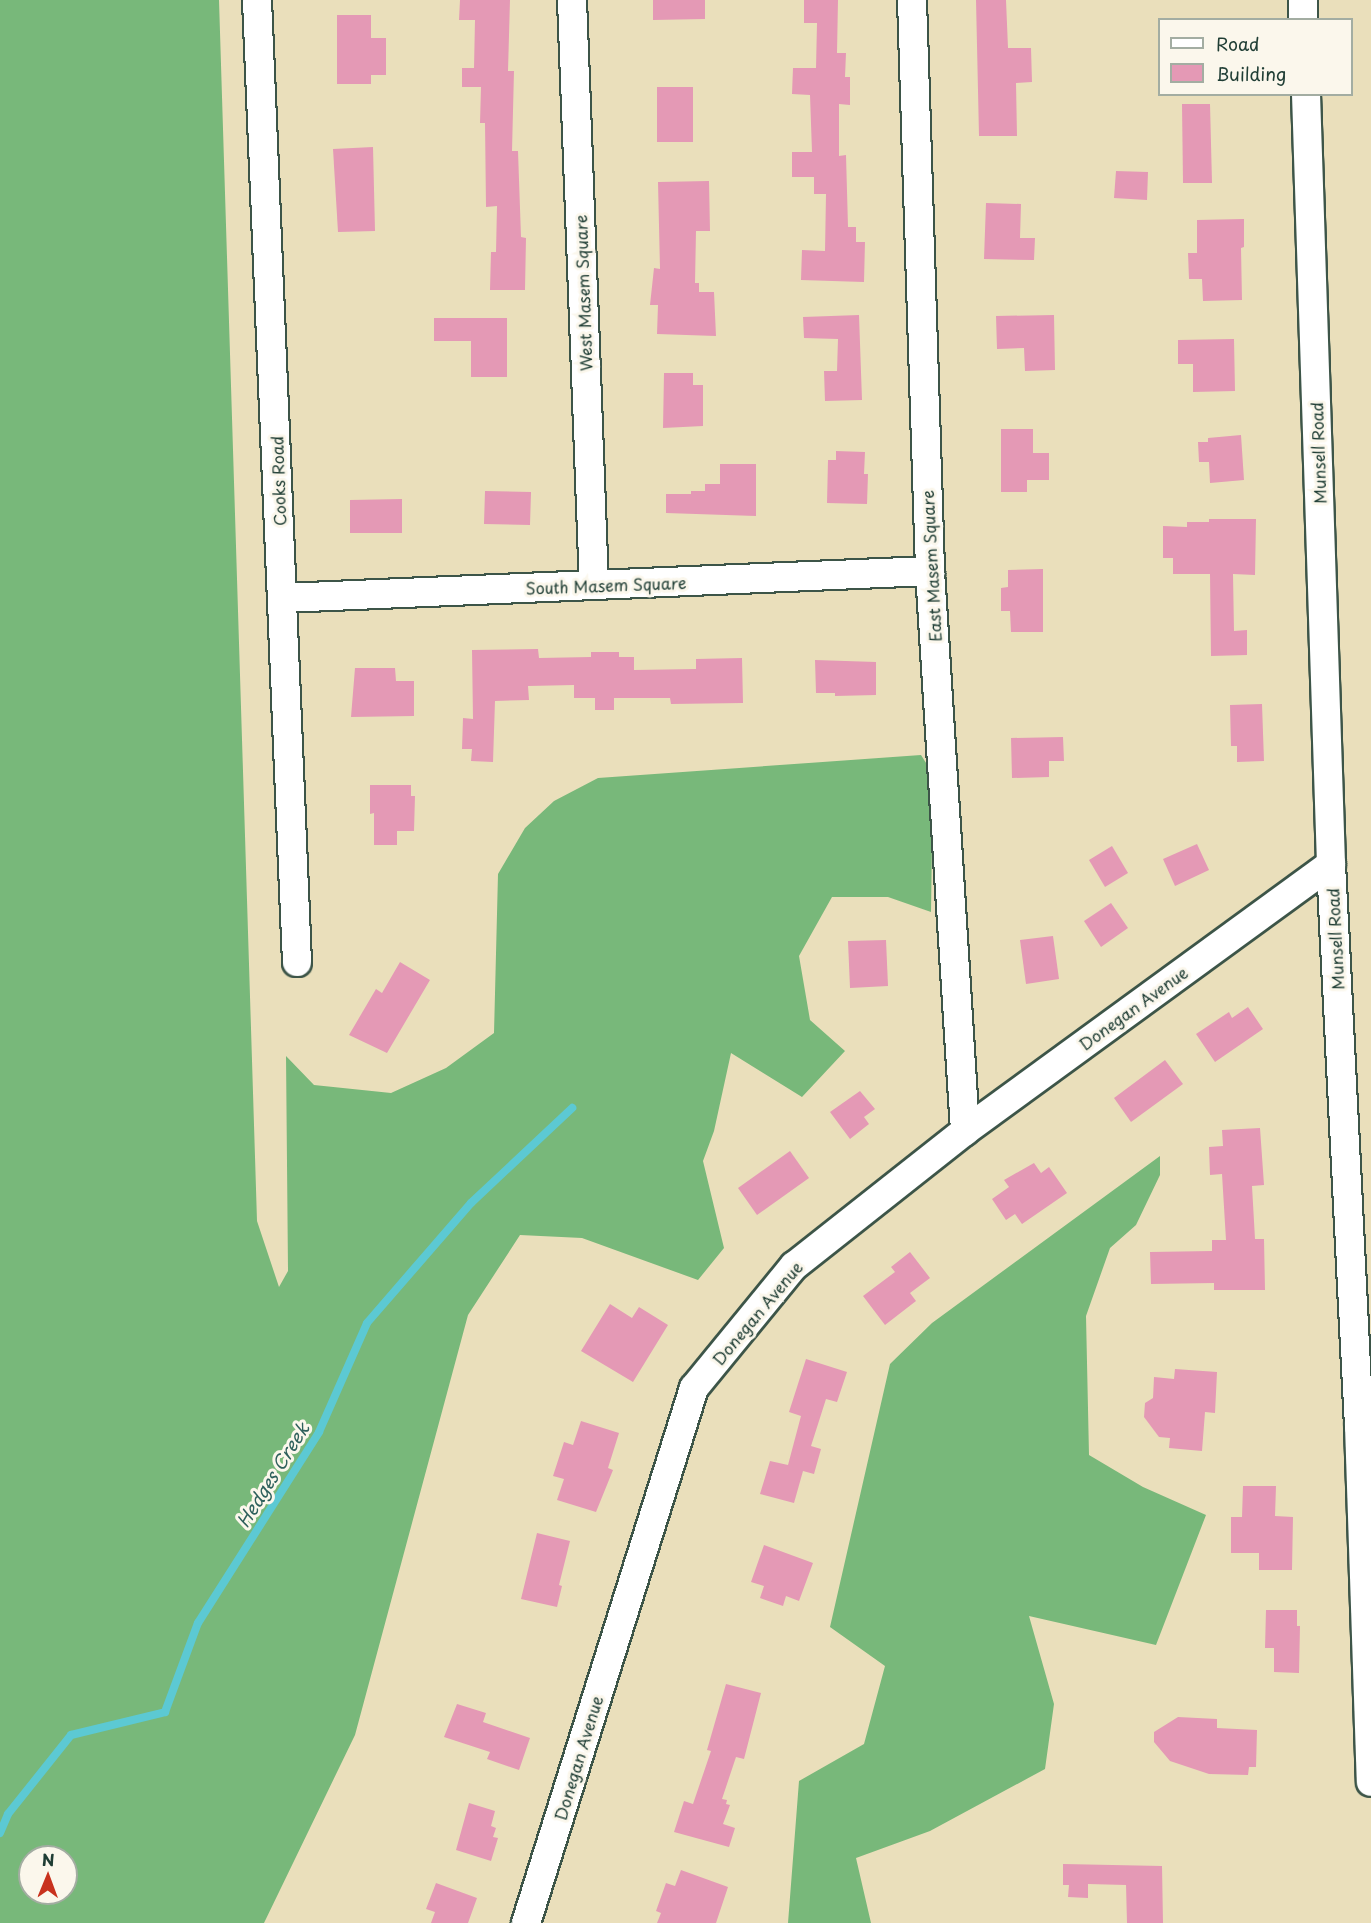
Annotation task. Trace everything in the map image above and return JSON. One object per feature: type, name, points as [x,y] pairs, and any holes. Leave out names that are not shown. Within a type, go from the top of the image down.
[{"type":"street","name":"Cooks Road","points":[[257,0],[297,962]]},
{"type":"street","name":"West Masem Square","points":[[573,0],[594,585]]},
{"type":"street","name":"East Masem Square","points":[[912,0],[930,571],[965,1131]]},
{"type":"street","points":[[1303,0],[1304,18]]},
{"type":"street","name":"Munsell Road","points":[[1306,96],[1331,864],[1359,1426],[1371,1782]]},
{"type":"street","name":"South Masem Square","points":[[283,598],[930,571]]},
{"type":"street","name":"Donegan Avenue","points":[[526,1923],[694,1388],[794,1266],[965,1131],[1331,864]]},
{"type":"green space","points":[[0,0],[219,0],[257,1221],[279,1287],[288,1271],[286,1056],[314,1085],[391,1093],[446,1068],[494,1033],[498,874],[525,828],[554,801],[598,778],[921,755],[933,774],[931,912],[888,897],[832,897],[799,956],[810,1020],[845,1051],[802,1097],[731,1053],[714,1131],[703,1161],[724,1248],[698,1280],[582,1238],[520,1235],[468,1315],[355,1735],[264,1923],[0,1923]]},
{"type":"green space","points":[[1160,1156],[1160,1175],[1136,1225],[1110,1248],[1086,1316],[1089,1455],[1143,1487],[1206,1515],[1156,1645],[1029,1616],[1054,1704],[1045,1769],[930,1831],[856,1858],[871,1923],[788,1923],[799,1781],[864,1744],[885,1666],[830,1627],[890,1364],[932,1323]]},
{"type":"building","points":[[460,0],[510,0],[508,71],[514,71],[512,151],[518,151],[521,237],[526,238],[525,290],[490,290],[491,252],[496,252],[497,206],[486,207],[485,123],[480,123],[481,87],[462,87],[462,68],[474,68],[475,20],[459,20]]},
{"type":"building","points":[[653,0],[705,0],[705,19],[653,20]]},
{"type":"building","points":[[804,0],[838,0],[837,53],[846,53],[845,77],[850,77],[850,105],[839,104],[839,156],[846,155],[848,227],[856,227],[856,242],[865,242],[864,282],[801,280],[802,250],[825,251],[826,194],[814,194],[814,177],[792,177],[792,152],[812,152],[810,95],[792,94],[793,68],[816,68],[817,23],[804,23]]},
{"type":"building","points":[[976,0],[1006,0],[1008,48],[1031,48],[1032,82],[1016,83],[1017,136],[979,136]]},
{"type":"building","points":[[337,15],[371,15],[371,38],[386,38],[386,75],[371,75],[371,84],[337,84]]},
{"type":"building","points":[[657,87],[693,87],[693,142],[657,142]]},
{"type":"building","points":[[1182,104],[1210,104],[1212,183],[1183,183]]},
{"type":"building","points":[[373,147],[375,231],[338,232],[333,149]]},
{"type":"building","points":[[1116,171],[1148,172],[1147,200],[1114,198]]},
{"type":"building","points":[[709,181],[710,231],[696,231],[695,283],[699,283],[699,292],[714,292],[716,336],[657,334],[658,305],[650,305],[654,268],[660,269],[658,182]]},
{"type":"building","points":[[986,203],[1021,204],[1020,238],[1035,238],[1034,260],[984,259]]},
{"type":"building","points":[[1244,219],[1244,247],[1241,248],[1242,300],[1203,301],[1202,279],[1189,279],[1188,253],[1197,253],[1197,220]]},
{"type":"building","points":[[859,315],[862,400],[825,401],[824,371],[837,371],[838,339],[804,338],[803,317]]},
{"type":"building","points":[[1054,315],[1055,370],[1025,371],[1024,348],[997,349],[996,316]]},
{"type":"building","points":[[434,318],[507,318],[507,377],[471,377],[471,341],[434,341]]},
{"type":"building","points":[[1234,339],[1235,391],[1193,392],[1193,364],[1178,364],[1178,340]]},
{"type":"building","points":[[664,373],[693,373],[693,385],[703,385],[703,426],[663,428]]},
{"type":"building","points":[[1001,429],[1033,429],[1033,453],[1049,453],[1049,480],[1027,480],[1027,492],[1001,492]]},
{"type":"building","points":[[1241,435],[1244,480],[1210,483],[1209,462],[1199,462],[1198,442],[1208,442],[1208,438]]},
{"type":"building","points":[[836,451],[865,452],[864,474],[868,474],[867,504],[827,503],[828,460],[836,460]]},
{"type":"building","points":[[720,464],[756,464],[756,516],[666,513],[666,494],[691,494],[691,491],[705,491],[705,484],[720,484]]},
{"type":"building","points":[[485,491],[531,492],[530,525],[484,524]]},
{"type":"building","points":[[402,499],[402,533],[350,533],[350,500]]},
{"type":"building","points":[[1209,519],[1256,519],[1255,575],[1233,574],[1234,631],[1247,630],[1247,655],[1211,656],[1210,574],[1173,574],[1173,558],[1163,558],[1163,526],[1187,527],[1187,522],[1209,522]]},
{"type":"building","points":[[1043,569],[1043,632],[1011,632],[1010,611],[1001,611],[1001,588],[1008,587],[1008,570]]},
{"type":"building","points":[[538,649],[539,658],[591,657],[591,652],[619,652],[619,657],[634,657],[634,670],[696,669],[696,659],[742,658],[743,703],[671,704],[670,698],[614,698],[614,710],[595,710],[595,698],[574,698],[574,685],[528,686],[529,700],[495,701],[493,762],[471,761],[472,749],[462,749],[463,718],[473,719],[472,650]]},
{"type":"building","points":[[815,660],[876,662],[876,695],[835,696],[835,693],[816,693]]},
{"type":"building","points":[[355,668],[395,668],[396,681],[414,681],[414,716],[351,717]]},
{"type":"building","points":[[1262,704],[1264,761],[1237,762],[1237,746],[1231,746],[1230,705]]},
{"type":"building","points":[[1063,737],[1064,761],[1049,761],[1049,777],[1012,778],[1011,738]]},
{"type":"building","points":[[370,785],[411,785],[411,796],[415,796],[414,831],[397,831],[397,845],[374,845],[374,813],[370,814]]},
{"type":"building","points":[[1197,844],[1209,870],[1175,886],[1163,859]]},
{"type":"building","points":[[1112,846],[1128,873],[1105,887],[1089,860]]},
{"type":"building","points":[[1111,903],[1128,928],[1101,947],[1084,921]]},
{"type":"building","points":[[1053,936],[1059,979],[1026,984],[1020,940]]},
{"type":"building","points":[[886,940],[888,986],[850,988],[848,941]]},
{"type":"building","points":[[400,962],[430,980],[387,1053],[349,1035],[376,989],[382,993]]},
{"type":"building","points":[[1248,1007],[1263,1029],[1215,1062],[1196,1034],[1229,1012],[1232,1018]]},
{"type":"building","points":[[1165,1060],[1183,1084],[1131,1122],[1114,1098]]},
{"type":"building","points":[[860,1091],[875,1109],[864,1117],[869,1124],[850,1139],[830,1112]]},
{"type":"building","points":[[1260,1128],[1264,1185],[1252,1186],[1255,1239],[1264,1239],[1265,1290],[1214,1290],[1214,1283],[1151,1284],[1150,1252],[1212,1251],[1212,1240],[1226,1240],[1222,1174],[1210,1175],[1209,1147],[1223,1146],[1222,1130]]},
{"type":"building","points":[[790,1151],[809,1178],[757,1215],[738,1188]]},
{"type":"building","points":[[1034,1163],[1041,1173],[1049,1167],[1067,1193],[1022,1224],[1015,1214],[1006,1220],[992,1199],[1009,1187],[1004,1180]]},
{"type":"building","points":[[910,1252],[930,1278],[910,1293],[916,1301],[885,1325],[863,1296],[895,1272],[891,1267]]},
{"type":"building","points":[[610,1304],[632,1318],[639,1307],[668,1325],[633,1382],[581,1351]]},
{"type":"building","points":[[806,1359],[847,1372],[837,1402],[826,1399],[811,1446],[821,1449],[814,1474],[803,1471],[794,1503],[760,1494],[770,1461],[788,1465],[801,1416],[789,1412]]},
{"type":"building","points":[[1175,1369],[1217,1372],[1215,1413],[1205,1412],[1202,1451],[1169,1448],[1170,1438],[1159,1437],[1144,1417],[1145,1403],[1153,1398],[1154,1377],[1174,1379]]},
{"type":"building","points":[[581,1421],[619,1433],[608,1468],[613,1470],[596,1512],[557,1500],[564,1479],[553,1476],[564,1442],[573,1445]]},
{"type":"building","points":[[1243,1486],[1276,1486],[1275,1516],[1293,1517],[1292,1570],[1259,1570],[1259,1553],[1231,1553],[1231,1517],[1242,1517]]},
{"type":"building","points":[[537,1533],[570,1541],[559,1585],[562,1586],[557,1607],[521,1599]]},
{"type":"building","points":[[764,1545],[813,1563],[799,1601],[786,1596],[783,1606],[760,1598],[764,1586],[751,1582]]},
{"type":"building","points":[[1266,1610],[1297,1610],[1297,1626],[1300,1626],[1299,1673],[1274,1672],[1274,1648],[1265,1648]]},
{"type":"building","points":[[726,1684],[761,1693],[744,1759],[736,1757],[722,1799],[727,1800],[726,1804],[730,1805],[723,1824],[735,1828],[729,1847],[674,1832],[684,1801],[693,1804],[711,1751],[707,1750]]},
{"type":"building","points":[[457,1704],[486,1713],[483,1722],[530,1738],[519,1770],[487,1759],[490,1752],[444,1737]]},
{"type":"building","points":[[1178,1717],[1217,1719],[1217,1728],[1257,1730],[1256,1767],[1249,1767],[1248,1775],[1209,1774],[1170,1761],[1154,1742],[1154,1732]]},
{"type":"building","points":[[469,1803],[495,1811],[491,1826],[496,1828],[493,1837],[498,1838],[491,1861],[456,1850]]},
{"type":"building","points":[[1063,1864],[1162,1866],[1163,1923],[1127,1923],[1126,1885],[1088,1884],[1088,1898],[1068,1897],[1069,1885],[1063,1885]]},
{"type":"building","points":[[681,1870],[728,1887],[716,1923],[657,1923],[661,1913],[656,1911],[666,1883],[675,1886]]},
{"type":"building","points":[[436,1883],[477,1898],[468,1923],[431,1923],[435,1912],[426,1909]]},
{"type":"waterway","name":"Hedges Creek","points":[[0,1833],[8,1814],[71,1735],[165,1712],[198,1623],[319,1432],[367,1323],[471,1203],[572,1108]]}]
